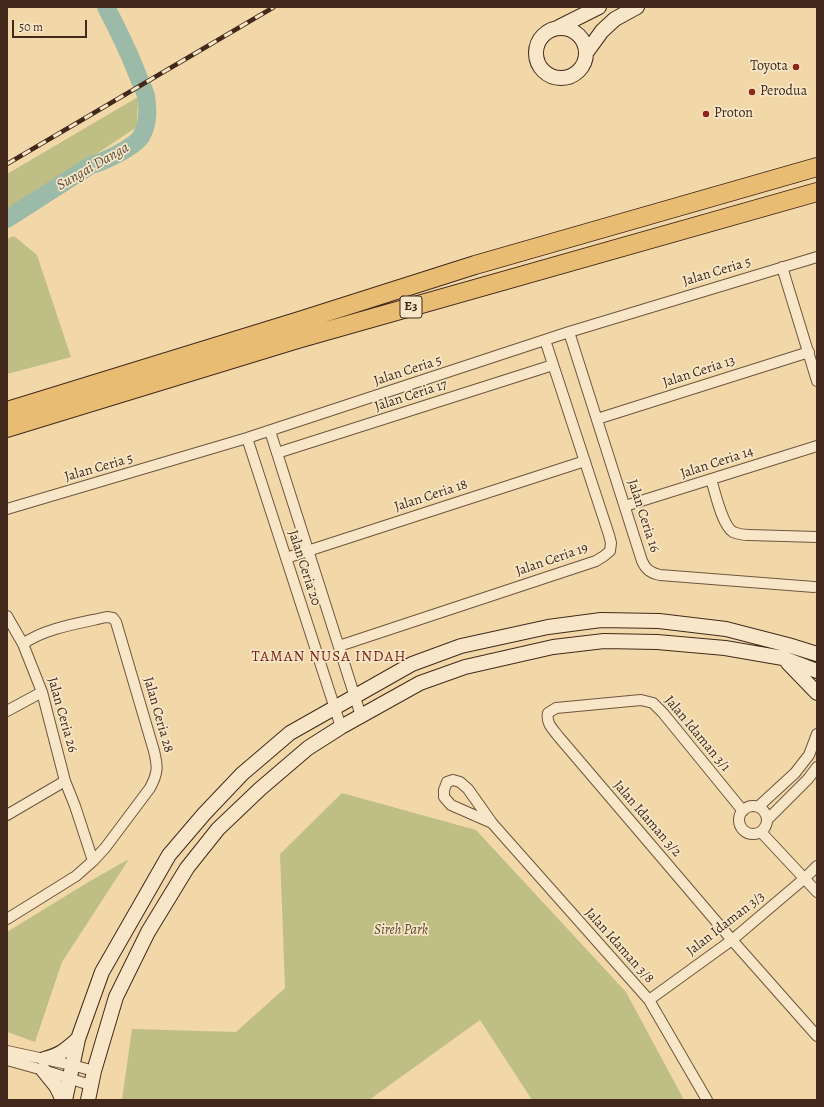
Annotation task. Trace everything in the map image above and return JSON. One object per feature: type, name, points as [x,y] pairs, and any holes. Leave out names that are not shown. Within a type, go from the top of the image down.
[{"type":"highway","name":"E3","points":[[7,411],[475,265],[817,167]]},
{"type":"highway","name":"E3","points":[[7,428],[298,339],[817,192]]},
{"type":"main road","points":[[559,27],[567,28],[581,37],[585,44],[586,53],[585,61],[581,68],[574,74],[558,78],[543,71],[538,64],[536,48],[539,40],[544,34],[551,30],[599,7]]},
{"type":"main road","points":[[586,53],[602,31],[615,19],[637,7]]},
{"type":"main road","points":[[64,1100],[78,1039],[102,972],[169,855],[204,814],[242,774],[290,733],[412,664],[461,646],[548,627],[601,620],[659,621],[726,629],[817,654]]},
{"type":"main road","points":[[88,1100],[94,1071],[116,998],[148,932],[187,868],[218,829],[260,789],[308,748],[341,727],[420,683],[464,667],[553,647],[604,641],[657,642],[725,648],[783,658],[817,671]]},
{"type":"main road","points":[[783,658],[810,684],[817,693]]},
{"type":"main road","points":[[64,1100],[44,1064],[66,1050],[78,1039]]},
{"type":"street","name":"Jalan Ceria 5","points":[[7,509],[270,431],[569,332],[817,257]]},
{"type":"street","points":[[782,267],[817,380]]},
{"type":"street","name":"Jalan Ceria 16","points":[[569,332],[642,561],[648,571],[653,574],[660,575],[814,587]]},
{"type":"street","name":"Jalan Ceria 19","points":[[339,646],[596,561],[610,551],[611,543],[609,535],[545,340]]},
{"type":"street","name":"Jalan Ceria 13","points":[[597,419],[809,352]]},
{"type":"street","name":"Jalan Ceria 17","points":[[277,453],[553,365]]},
{"type":"street","name":"Jalan Ceria 20","points":[[270,431],[361,716]]},
{"type":"street","name":"Jalan Ceria 20","points":[[246,438],[341,727]]},
{"type":"street","name":"Jalan Ceria 14","points":[[625,506],[817,446]]},
{"type":"street","name":"Jalan Ceria 18","points":[[286,558],[585,461]]},
{"type":"street","points":[[711,479],[724,521],[734,532],[749,535],[817,538]]},
{"type":"street","name":"Jalan Ceria 26","points":[[7,616],[22,644],[42,692],[65,781],[93,861]]},
{"type":"street","name":"Jalan Ceria 28","points":[[7,919],[76,876],[93,861],[105,848],[150,788],[157,770],[154,751],[116,622],[113,618],[107,617],[49,631],[31,638],[22,644]]},
{"type":"street","points":[[7,711],[42,692]]},
{"type":"street","name":"Jalan Idaman 3/1","points":[[548,713],[556,708],[633,700],[653,703],[663,713],[743,811]]},
{"type":"street","name":"Jalan Idaman 3/2","points":[[548,713],[547,719],[550,726],[558,736],[732,940],[817,1036]]},
{"type":"street","points":[[758,807],[795,773],[809,754],[817,734]]},
{"type":"street","points":[[767,820],[808,779],[817,767]]},
{"type":"street","name":"Jalan Idaman 3/8","points":[[492,823],[451,806],[444,797],[444,790],[447,782],[453,780],[460,782],[468,789],[492,823],[649,1000],[707,1100]]},
{"type":"street","points":[[7,815],[65,781]]},
{"type":"street","points":[[750,807],[758,807],[764,812],[767,820],[766,826],[761,832],[753,834],[748,833],[741,828],[739,819],[743,811],[750,807]]},
{"type":"street","points":[[761,832],[817,892]]},
{"type":"street","name":"Jalan Idaman 3/3","points":[[649,1000],[732,940],[817,866]]},
{"type":"street","points":[[7,1051],[44,1064],[69,1079],[90,1086]]},
{"type":"street","points":[[7,1060],[72,1065],[94,1071]]},
{"type":"green space","points":[[138,97],[137,127],[72,170],[7,210],[7,174]]},
{"type":"green space","points":[[14,236],[37,255],[71,357],[7,374],[7,239]]},
{"type":"green space","name":"Sireh Park","points":[[342,793],[476,830],[626,992],[684,1100],[532,1100],[480,1020],[369,1100],[122,1100],[132,1029],[236,1032],[285,988],[280,854]]},
{"type":"green space","points":[[129,859],[62,962],[35,1042],[7,1032],[7,932]]},
{"type":"waterway","name":"Sungai Danga","points":[[7,219],[91,165],[103,161],[126,149],[139,140],[144,131],[147,116],[146,96],[127,50],[106,7]]},
{"type":"railway","points":[[7,164],[274,7]]},
{"type":"place","name":"Toyota","points":[[796,67]]},
{"type":"place","name":"Perodua","points":[[752,92]]},
{"type":"place","name":"Proton","points":[[706,114]]},
{"type":"district","name":"TAMAN NUSA INDAH","points":[[329,657]]}]
